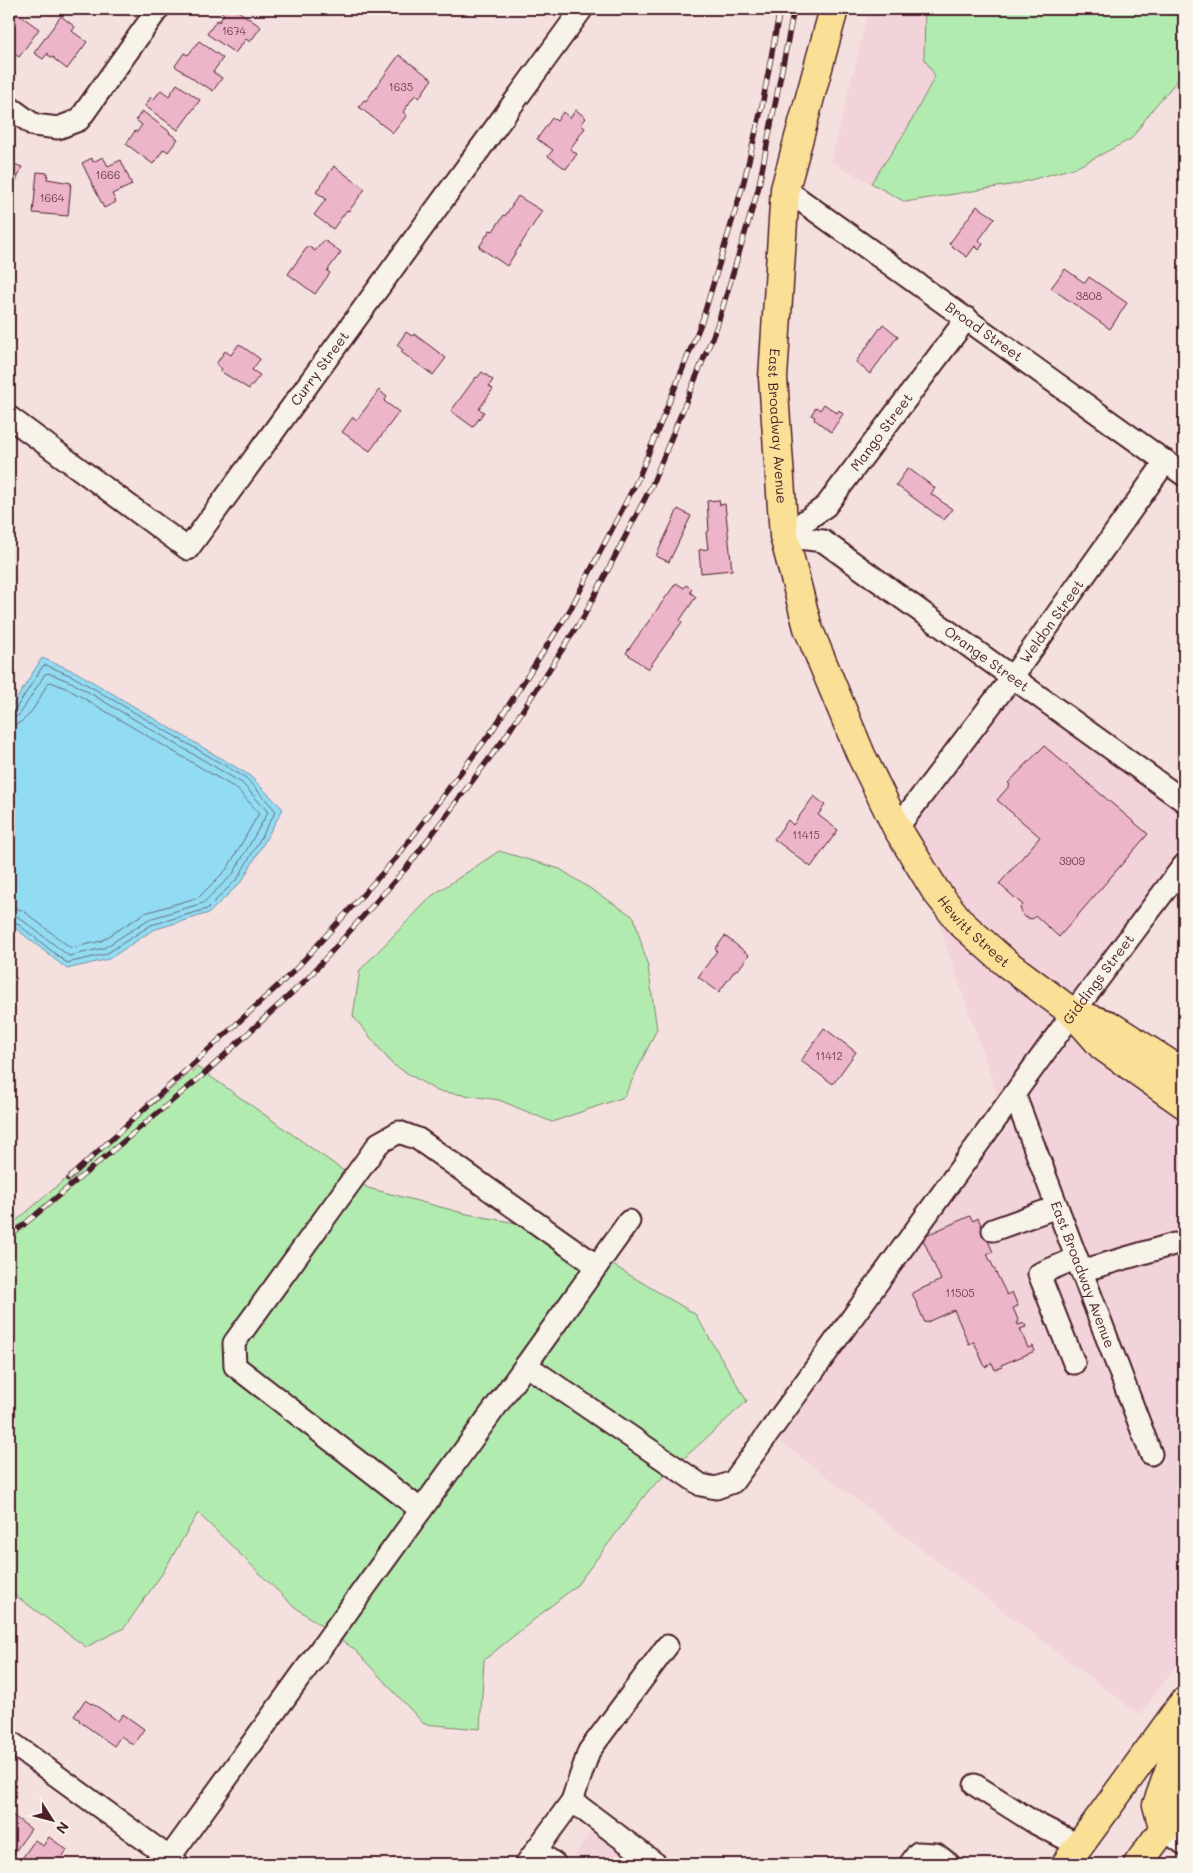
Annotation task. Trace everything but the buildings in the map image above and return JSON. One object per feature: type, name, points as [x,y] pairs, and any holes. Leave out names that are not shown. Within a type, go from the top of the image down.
[{"type":"main road","name":"East Broadway Avenue","points":[[834,9],[786,189],[773,378],[784,536],[808,628],[861,755],[897,828]]},
{"type":"main road","name":"Hewitt Street","points":[[897,828],[936,890],[961,923],[1006,963],[1073,1014],[1102,1046],[1184,1104]]},
{"type":"main road","name":"Hewitt Street","points":[[1073,1014],[1109,1025],[1184,1073]]},
{"type":"main road","points":[[1073,1855],[1184,1702]]},
{"type":"main road","points":[[1174,1837],[1157,1805],[1172,1763],[1184,1744]]},
{"type":"main road","points":[[1138,1864],[1174,1837],[1184,1801]]},
{"type":"street","points":[[9,106],[34,124],[58,128],[79,120],[158,9]]},
{"type":"street","name":"Curry Street","points":[[9,417],[188,549],[582,9]]},
{"type":"street","name":"Broad Street","points":[[786,189],[1184,475]]},
{"type":"street","name":"Mango Street","points":[[784,536],[826,506],[967,318]]},
{"type":"street","name":"Weldon Street","points":[[897,828],[1013,676],[1166,461]]},
{"type":"street","name":"Orange Street","points":[[784,536],[823,541],[1184,801]]},
{"type":"street","name":"Giddings Street","points":[[526,1365],[701,1485],[716,1488],[733,1482],[1073,1014],[1184,865]]},
{"type":"street","name":"East Broadway Avenue","points":[[1015,1096],[1151,1454]]},
{"type":"street","points":[[421,1510],[235,1366],[234,1343],[379,1143],[398,1132],[418,1139],[596,1266]]},
{"type":"street","points":[[993,1230],[1057,1207]]},
{"type":"street","points":[[9,1741],[173,1861],[421,1510],[629,1221]]},
{"type":"street","points":[[1074,1363],[1039,1274],[1181,1242]]},
{"type":"street","points":[[555,1864],[531,1857],[572,1800],[588,1751],[667,1646]]},
{"type":"street","points":[[976,1785],[1028,1819],[1073,1855]]},
{"type":"street","points":[[572,1800],[656,1864]]},
{"type":"street","points":[[910,1864],[918,1853],[936,1854],[949,1864]]},
{"type":"shaded area","points":[[869,9],[925,9],[924,58],[935,76],[906,131],[871,183],[831,162]]},
{"type":"shaded area","points":[[1013,695],[1184,813],[1184,846],[1070,998],[969,916],[910,829]]},
{"type":"shaded area","points":[[932,903],[1058,1015],[1007,1086],[1001,1088],[1145,1467],[1165,1461],[1027,1098],[1075,1031],[1184,1116],[1184,1654],[1140,1715],[773,1436],[1008,1127]]},
{"type":"shaded area","points":[[600,1818],[663,1864],[569,1864]]},
{"type":"green space","points":[[925,9],[1184,9],[1184,73],[1155,106],[1131,139],[1077,167],[1016,184],[905,202],[871,183],[906,131],[935,76],[924,58]]},
{"type":"green space","points":[[499,851],[560,869],[634,917],[648,967],[657,1029],[624,1097],[552,1122],[499,1100],[437,1091],[392,1064],[353,1016],[360,970],[433,895]]},
{"type":"green space","points":[[197,1067],[368,1188],[467,1214],[554,1230],[695,1314],[747,1401],[649,1490],[577,1585],[484,1660],[480,1729],[424,1724],[354,1649],[292,1605],[198,1513],[162,1574],[124,1628],[86,1647],[9,1591],[9,1227]]},
{"type":"water","points":[[42,658],[76,672],[249,775],[283,809],[242,881],[209,913],[153,930],[109,959],[67,969],[9,923],[9,711]]},
{"type":"railway","points":[[68,1179],[294,971],[396,858],[492,731],[570,610],[638,479],[702,321],[743,185],[762,106],[780,9]]},
{"type":"railway","points":[[9,1237],[203,1075],[307,979],[408,866],[504,739],[584,616],[652,485],[717,326],[758,190],[794,9]]}]
